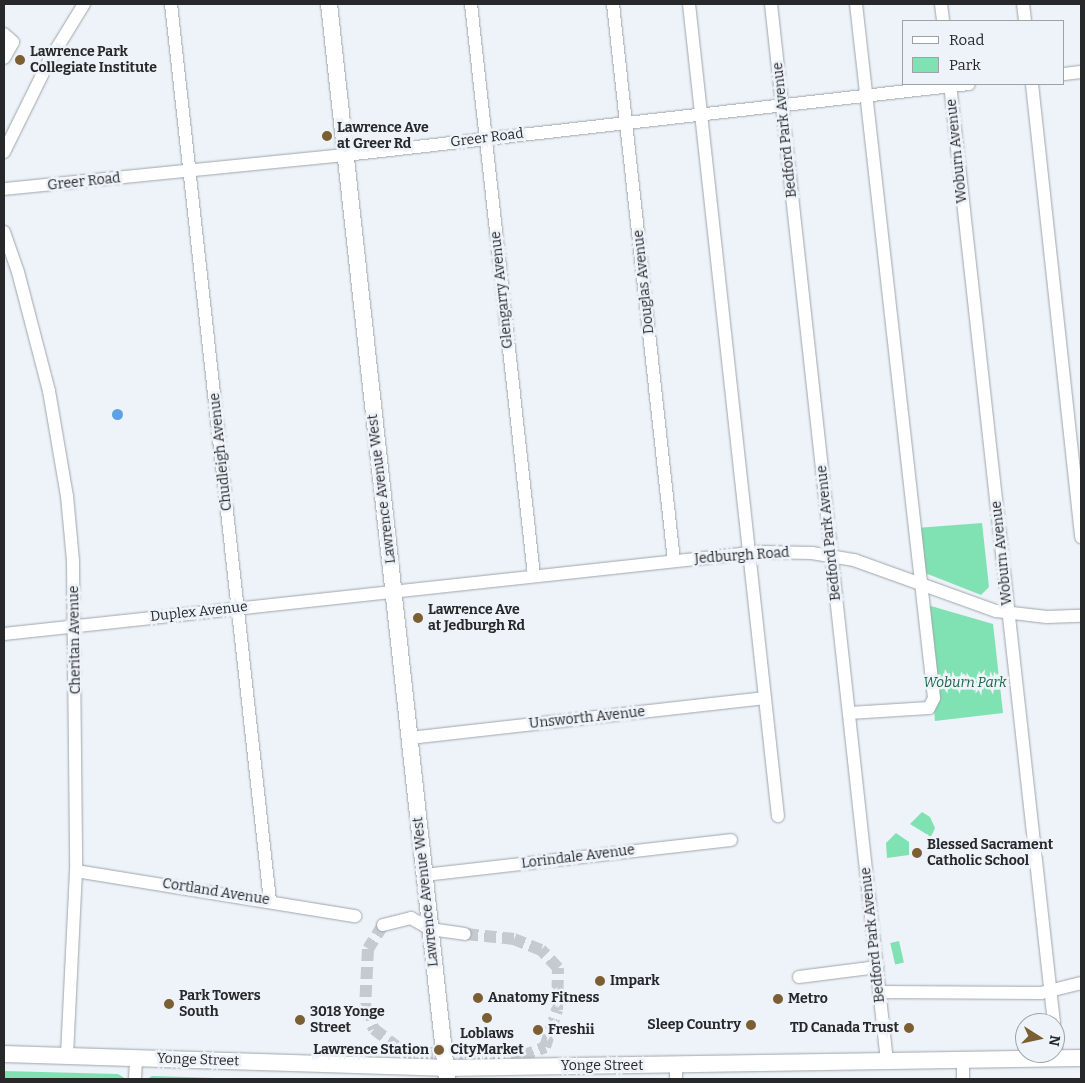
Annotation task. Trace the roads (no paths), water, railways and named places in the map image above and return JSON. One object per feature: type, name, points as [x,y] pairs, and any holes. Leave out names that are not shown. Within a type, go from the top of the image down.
[{"type":"main road","name":"Lawrence Avenue West","points":[[329,4],[410,738],[434,974],[432,1004],[442,1074]]},
{"type":"main road","name":"Yonge Street","points":[[4,1054],[136,1058],[442,1074],[676,1072],[887,1062],[1015,1059]]},
{"type":"main road","name":"Yonge Street","points":[[1065,1058],[1081,1058]]},
{"type":"street","points":[[4,152],[49,61],[84,4]]},
{"type":"street","name":"Chudleigh Avenue","points":[[171,4],[270,900]]},
{"type":"street","name":"Glengarry Avenue","points":[[471,4],[534,576]]},
{"type":"street","name":"Douglas Avenue","points":[[613,4],[674,561]]},
{"type":"street","points":[[689,4],[778,816]]},
{"type":"street","name":"Bedford Park Avenue","points":[[771,4],[887,1062]]},
{"type":"street","points":[[849,713],[929,708],[934,704],[856,4]]},
{"type":"street","points":[[941,4],[943,20]]},
{"type":"street","points":[[1023,4],[1025,20]]},
{"type":"street","points":[[4,34],[13,42],[4,58]]},
{"type":"street","points":[[1065,74],[1081,72]]},
{"type":"street","name":"Greer Road","points":[[4,189],[346,155],[782,106],[950,85]]},
{"type":"street","name":"Woburn Avenue","points":[[950,85],[1053,1013]]},
{"type":"street","points":[[1032,85],[1081,537]]},
{"type":"street","name":"Cheritan Avenue","points":[[4,232],[40,352],[60,446],[70,522],[75,626],[76,871],[67,1055]]},
{"type":"street","name":"Jedburgh Road","points":[[394,591],[750,553],[832,556],[1008,612],[1047,617],[1081,616]]},
{"type":"street","name":"Duplex Avenue","points":[[4,634],[394,591]]},
{"type":"street","name":"Unsworth Avenue","points":[[410,738],[764,698]]},
{"type":"street","name":"Lorindale Avenue","points":[[424,875],[731,840]]},
{"type":"street","name":"Cortland Avenue","points":[[76,871],[270,900],[355,916]]},
{"type":"street","points":[[383,925],[411,918],[430,929],[465,934]]},
{"type":"street","points":[[799,977],[877,967]]},
{"type":"street","points":[[880,992],[1041,993],[1081,983]]},
{"type":"street","points":[[136,1058],[136,1079]]},
{"type":"street","points":[[963,1061],[963,1079]]},
{"type":"water","points":[[117,408],[123,414],[117,420],[111,414]]},
{"type":"tunnel","points":[[383,925],[368,949],[365,1009],[374,1029],[403,1052],[522,1056],[545,1047],[557,1010],[558,968],[541,950],[514,939],[465,934]]},
{"type":"place","name":"Lawrence Park Collegiate Institute","points":[[20,60]]},
{"type":"place","name":"Lawrence Ave at Greer Rd","points":[[327,136]]},
{"type":"place","name":"Lawrence Ave at Jedburgh Rd","points":[[418,618]]},
{"type":"place","name":"Blessed Sacrament Catholic School","points":[[917,853]]},
{"type":"place","name":"Impark","points":[[600,981]]},
{"type":"place","name":"Anatomy Fitness","points":[[478,998]]},
{"type":"place","name":"Metro","points":[[778,999]]},
{"type":"place","name":"Park Towers South","points":[[169,1004]]},
{"type":"place","name":"Loblaws CityMarket","points":[[487,1018]]},
{"type":"place","name":"3018 Yonge Street","points":[[300,1020]]},
{"type":"place","name":"Sleep Country","points":[[751,1025]]},
{"type":"place","name":"TD Canada Trust","points":[[909,1028]]},
{"type":"place","name":"Freshii","points":[[538,1030]]},
{"type":"place","name":"Lawrence Station","points":[[439,1050]]},
{"type":"park label","name":"Woburn Park","points":[[965,683]]}]
